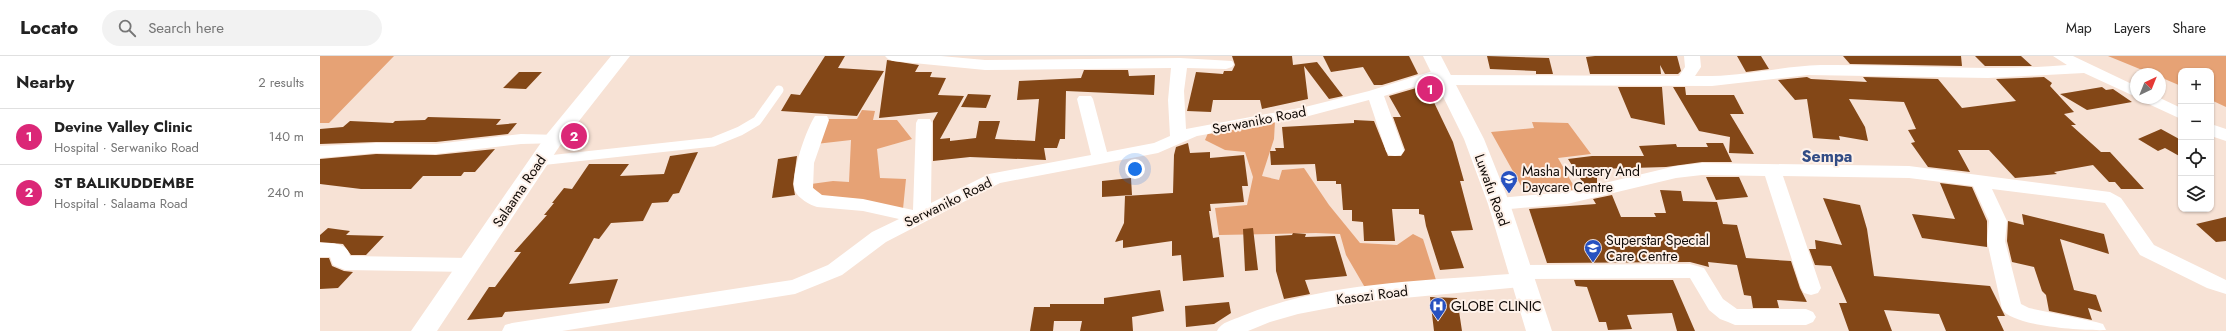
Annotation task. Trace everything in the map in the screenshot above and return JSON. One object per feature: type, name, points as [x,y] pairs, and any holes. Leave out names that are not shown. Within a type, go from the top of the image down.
[{"type":"main road","name":"Salaama Road","points":[[424,331],[554,139],[621,56]]},
{"type":"main road","name":"Luwafu Road","points":[[1438,70],[1474,139],[1499,204],[1520,276],[1539,331]]},
{"type":"street","points":[[893,56],[985,64],[1226,64]]},
{"type":"street","points":[[1685,79],[1693,67],[1692,56]]},
{"type":"street","points":[[2061,56],[2130,89]]},
{"type":"street","points":[[1179,138],[1176,108],[1176,78],[1180,63]]},
{"type":"street","name":"Serwaniko Road","points":[[512,331],[795,287],[835,270],[879,237],[995,178],[1100,157],[1158,148],[1193,132],[1304,112],[1375,94],[1438,70],[1603,82],[1685,79],[1713,81],[1738,80],[1820,70],[2014,74],[2087,68]]},
{"type":"street","points":[[1375,94],[1395,151]]},
{"type":"street","points":[[1086,99],[1100,157]]},
{"type":"street","points":[[2160,104],[2178,113]]},
{"type":"street","points":[[821,120],[805,163],[804,190],[817,201],[863,206],[919,216],[924,123]]},
{"type":"street","points":[[2214,130],[2226,136]]},
{"type":"street","points":[[320,152],[376,148],[436,149],[514,140],[554,139]]},
{"type":"street","points":[[1499,204],[1567,198],[1676,172],[1717,168],[1908,172],[1979,180],[2110,198],[2115,202],[2147,250],[2214,283],[2226,287]]},
{"type":"street","points":[[1772,170],[1811,288]]},
{"type":"street","points":[[1979,180],[1998,221],[1996,241],[2012,309],[2025,314],[2096,330]]},
{"type":"street","points":[[320,250],[335,250],[340,254],[340,260],[345,263],[468,265]]},
{"type":"street","name":"Kasozi Road","points":[[1227,331],[1266,315],[1335,299],[1520,276],[1690,271],[1697,273],[1713,303],[1725,314],[1735,317],[1806,317]]},
{"type":"lane","points":[[539,160],[713,142],[740,131],[757,120],[779,90]]},
{"type":"shaded area","points":[[320,56],[394,56],[329,123],[320,123]]},
{"type":"shaded area","points":[[2108,56],[2226,56],[2226,107],[2214,101],[2214,68],[2178,68],[2178,85],[2166,80],[2166,68],[2137,68]]},
{"type":"shaded area","points":[[862,110],[875,111],[873,120],[897,120],[912,139],[877,149],[880,178],[906,179],[903,209],[819,199],[811,184],[833,181],[849,182],[851,140],[816,144],[828,119],[857,119]]},
{"type":"shaded area","points":[[1275,121],[1274,139],[1262,176],[1279,180],[1282,170],[1304,168],[1329,205],[1360,243],[1397,245],[1413,234],[1423,239],[1436,280],[1367,291],[1346,255],[1340,234],[1219,235],[1215,208],[1247,205],[1253,177],[1245,152],[1225,150],[1205,140],[1208,133]]},
{"type":"shaded area","points":[[1532,122],[1568,123],[1591,154],[1558,158],[1576,190],[1524,191],[1491,132],[1534,128]]},
{"type":"building","points":[[825,56],[845,56],[838,68],[884,71],[857,116],[781,111],[791,94],[800,95]]},
{"type":"building","points":[[1232,56],[1292,56],[1293,65],[1317,62],[1343,96],[1329,99],[1304,66],[1308,99],[1262,109],[1260,100],[1213,100],[1211,112],[1187,111],[1196,72],[1223,74],[1224,71],[1232,71],[1235,65]]},
{"type":"building","points":[[1323,56],[1409,56],[1418,74],[1382,85],[1374,85],[1363,67],[1331,72]]},
{"type":"building","points":[[1487,56],[1549,58],[1553,74],[1536,74],[1536,71],[1490,69]]},
{"type":"building","points":[[1677,56],[1681,71],[1678,74],[1665,74],[1660,65],[1661,74],[1590,74],[1586,57]]},
{"type":"building","points":[[1737,56],[1761,56],[1769,69],[1746,72]]},
{"type":"building","points":[[1843,56],[1961,56],[1962,66],[1850,64]]},
{"type":"building","points":[[1975,56],[2021,56],[2032,66],[1985,66]]},
{"type":"building","points":[[887,60],[919,65],[915,72],[932,72],[930,77],[946,78],[938,95],[964,96],[940,139],[950,138],[950,141],[976,138],[979,121],[1000,121],[995,139],[1035,141],[1039,99],[1017,100],[1019,81],[1081,78],[1084,70],[1128,70],[1129,76],[1155,75],[1154,95],[1066,91],[1065,139],[1060,139],[1057,148],[1044,148],[1046,160],[970,157],[933,161],[933,121],[938,112],[879,118]]},
{"type":"building","points":[[519,72],[542,72],[526,89],[503,88]]},
{"type":"building","points":[[1807,77],[1811,79],[1867,82],[1863,77],[1938,79],[1962,108],[2016,101],[1996,79],[2044,77],[2052,83],[2050,86],[2074,112],[2064,114],[2076,125],[2071,125],[2101,152],[2110,152],[2144,189],[2121,189],[2115,182],[2109,182],[2093,165],[2054,172],[2057,174],[2015,178],[1989,150],[1958,150],[1970,172],[1928,167],[1911,143],[1915,142],[1908,130],[1916,129],[1904,102],[1849,99],[1865,127],[1868,141],[1839,136],[1840,140],[1813,138],[1807,99],[1795,100],[1778,80]]},
{"type":"building","points":[[1423,86],[1427,92],[1429,92],[1453,142],[1464,181],[1460,181],[1473,230],[1451,231],[1464,268],[1440,270],[1424,215],[1419,214],[1419,209],[1392,209],[1395,241],[1364,241],[1363,222],[1352,221],[1352,210],[1343,210],[1341,184],[1336,184],[1336,181],[1317,181],[1315,164],[1271,165],[1270,151],[1276,151],[1275,148],[1284,148],[1282,127],[1354,123],[1354,120],[1374,121],[1388,156],[1401,156],[1405,150],[1393,117],[1401,117],[1389,96]]},
{"type":"building","points":[[1618,87],[1662,87],[1665,125],[1631,118]]},
{"type":"building","points":[[1673,87],[1685,87],[1686,95],[1734,95],[1744,114],[1730,114],[1754,154],[1729,153],[1730,137],[1699,131]]},
{"type":"building","points":[[2102,87],[2106,90],[2113,89],[2130,101],[2130,102],[2087,110],[2060,94]]},
{"type":"building","points":[[968,94],[991,95],[986,108],[961,107]]},
{"type":"building","points":[[428,117],[501,119],[496,125],[517,123],[508,134],[436,142],[320,144],[320,129],[343,127],[350,121],[393,123],[395,121],[425,120]]},
{"type":"building","points":[[2161,129],[2178,138],[2178,155],[2165,148],[2158,151],[2138,139]]},
{"type":"building","points":[[1188,143],[1190,153],[1210,152],[1210,158],[1244,155],[1248,186],[1242,186],[1244,202],[1210,204],[1211,211],[1209,211],[1213,238],[1219,237],[1224,277],[1183,281],[1181,255],[1172,256],[1172,241],[1123,248],[1123,240],[1115,242],[1124,223],[1125,196],[1173,193],[1174,155],[1176,147]]},
{"type":"building","points":[[1706,143],[1723,143],[1732,162],[1702,162],[1666,167],[1597,169],[1597,183],[1585,186],[1568,159],[1592,156],[1644,156],[1639,146],[1676,144],[1677,147],[1708,147]]},
{"type":"building","points":[[495,149],[475,172],[464,172],[461,176],[423,176],[411,189],[361,189],[320,184],[320,159],[376,154],[436,155]]},
{"type":"building","points":[[698,152],[679,193],[673,194],[668,202],[652,203],[643,221],[611,223],[599,239],[594,238],[569,284],[618,279],[609,303],[505,312],[502,317],[467,320],[489,287],[495,287],[521,252],[514,252],[547,215],[544,215],[554,203],[552,203],[564,188],[572,189],[589,164],[629,164],[620,176],[664,174],[670,156]]},
{"type":"building","points":[[797,156],[793,184],[795,195],[772,198],[778,159]]},
{"type":"building","points":[[1706,177],[1739,177],[1748,197],[1716,200]]},
{"type":"building","points":[[1131,178],[1132,195],[1102,197],[1102,181]]},
{"type":"building","points":[[1940,183],[1972,187],[1987,221],[1987,247],[1922,238],[1912,214],[1955,219]]},
{"type":"building","points":[[1660,190],[1681,191],[1683,201],[1717,202],[1723,224],[1737,225],[1746,258],[1791,261],[1800,288],[1807,302],[1777,300],[1779,308],[1753,308],[1751,296],[1744,295],[1737,265],[1708,262],[1709,267],[1690,262],[1547,263],[1529,209],[1596,204],[1593,199],[1612,195],[1621,217],[1656,217],[1654,213],[1666,213]]},
{"type":"building","points":[[1823,198],[1860,205],[1867,229],[1874,276],[1990,286],[2005,316],[1997,316],[2004,331],[1946,331],[1939,314],[1884,310],[1892,331],[1849,331],[1839,303],[1847,303],[1831,266],[1815,265],[1809,249],[1816,249],[1815,240],[1842,245]]},
{"type":"building","points":[[2022,214],[2104,234],[2109,254],[2060,239],[2074,290],[2096,295],[2102,312],[2088,308],[2092,320],[2049,311],[2046,295],[2042,291],[2034,267],[2012,262],[2007,241],[2008,221],[2024,225]]},
{"type":"building","points":[[2226,217],[2226,241],[2216,242],[2196,224]]},
{"type":"building","points":[[328,228],[350,231],[346,235],[384,236],[366,255],[351,255],[343,244],[320,242],[320,235]]},
{"type":"building","points":[[1253,228],[1258,270],[1245,271],[1243,229]]},
{"type":"building","points":[[1293,233],[1306,234],[1305,237],[1335,236],[1347,276],[1305,280],[1310,294],[1284,299],[1276,271],[1275,236],[1292,235]]},
{"type":"building","points":[[320,258],[329,258],[332,266],[344,271],[353,272],[338,288],[320,289]]},
{"type":"building","points":[[1574,280],[1673,280],[1695,331],[1677,331],[1672,313],[1627,315],[1632,329],[1608,330],[1606,322],[1599,322],[1587,287],[1576,286]]},
{"type":"building","points":[[1160,290],[1164,311],[1132,317],[1133,331],[1080,331],[1082,321],[1054,321],[1053,331],[1030,331],[1034,307],[1050,307],[1050,304],[1104,304],[1104,298]]},
{"type":"building","points":[[1430,297],[1457,298],[1462,331],[1434,331]]},
{"type":"building","points":[[1229,302],[1231,313],[1214,324],[1186,327],[1185,306]]},
{"type":"place","name":"Devine Valley Clinic","points":[[1430,89]]},
{"type":"place","name":"ST BALIKUDDEMBE","points":[[574,136]]},
{"type":"place","name":"Masha Nursery And Daycare Centre","points":[[1509,194]]},
{"type":"place","name":"Superstar Special Care Centre","points":[[1593,263]]},
{"type":"place","name":"GLOBE CLINIC","points":[[1438,321]]},
{"type":"district","name":"Sempa","points":[[1827,156]]}]
